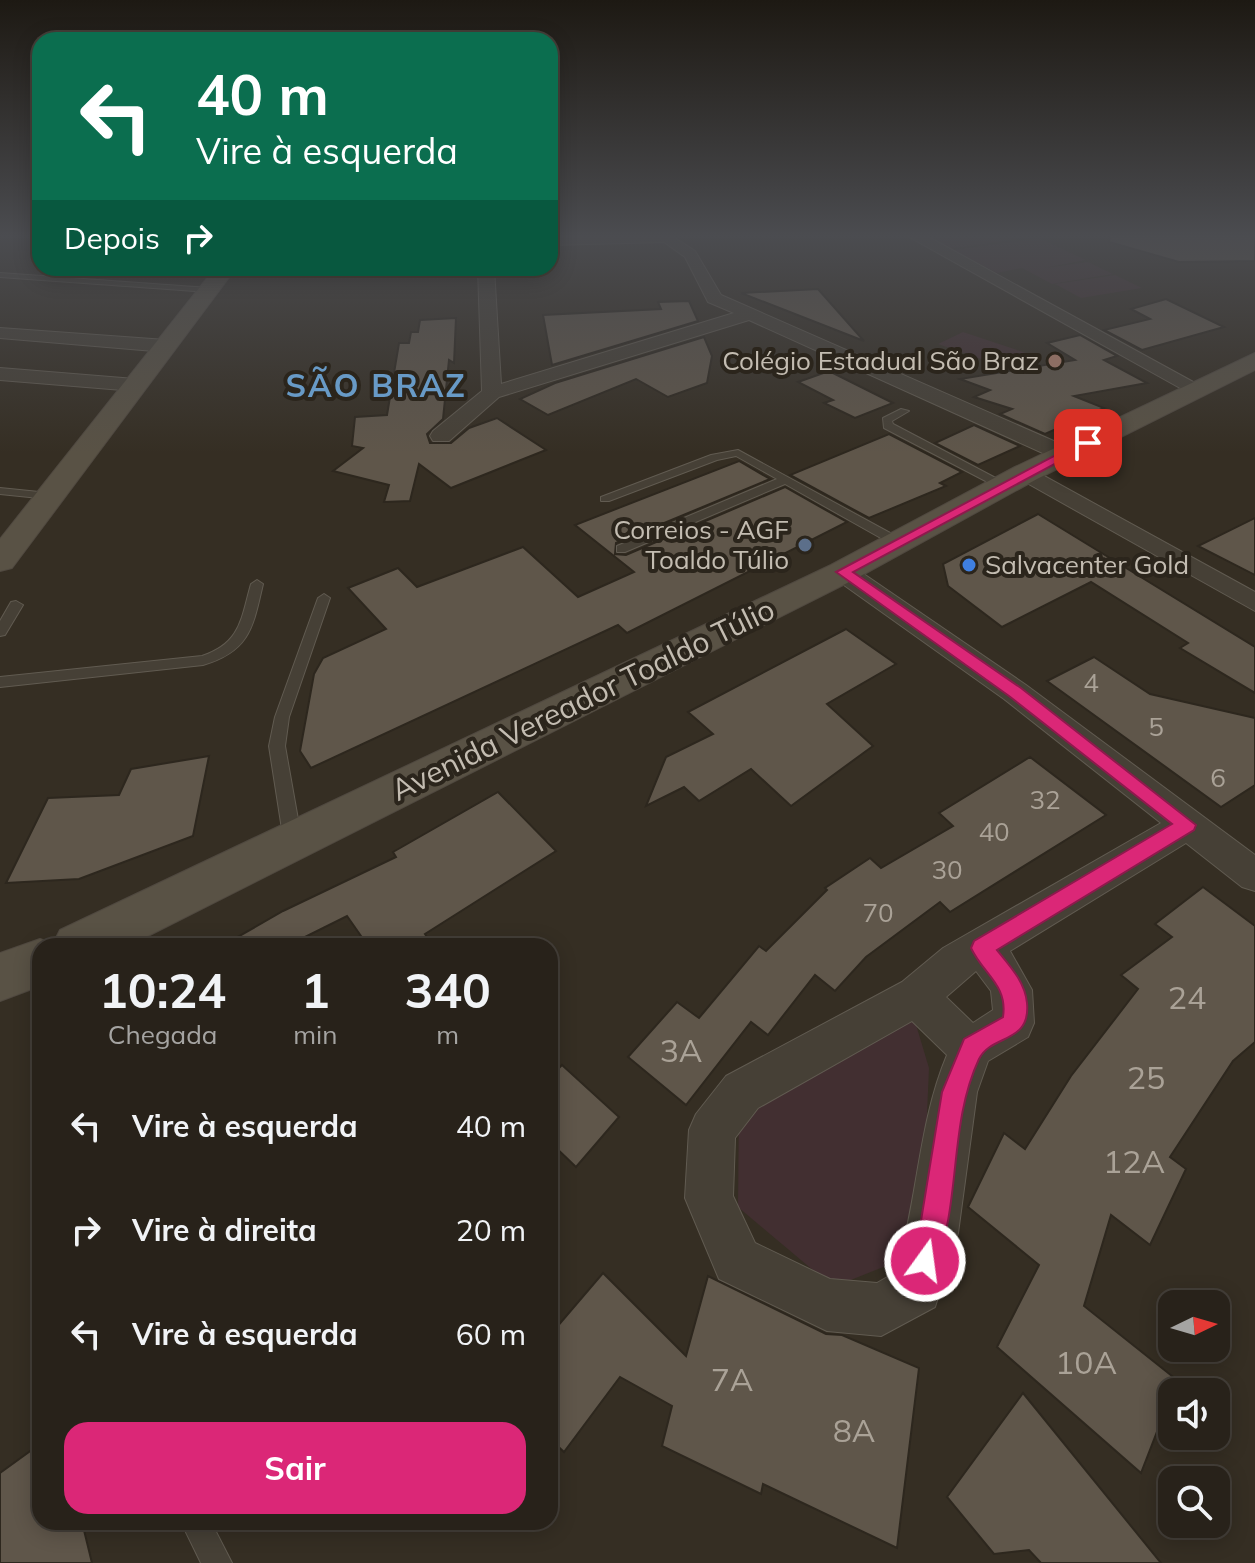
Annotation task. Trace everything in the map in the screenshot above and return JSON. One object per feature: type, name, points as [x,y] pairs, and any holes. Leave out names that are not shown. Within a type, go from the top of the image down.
[{"type":"main road","points":[[0,561],[196,307]]},
{"type":"main road","name":"Avenida Vereador Toaldo Túlio","points":[[95,938],[843,572],[1064,454],[1255,360]]},
{"type":"main road","points":[[0,977],[32,965]]},
{"type":"street","points":[[488,307],[492,393]]},
{"type":"street","points":[[734,307],[1064,454]]},
{"type":"street","points":[[1045,307],[1196,389]]},
{"type":"street","points":[[441,436],[492,393],[750,314]]},
{"type":"street","points":[[0,333],[166,346]]},
{"type":"street","points":[[0,374],[135,385]]},
{"type":"street","points":[[1014,480],[1255,603]]},
{"type":"street","points":[[843,572],[1015,692],[1255,876]]},
{"type":"street","points":[[982,948],[1010,982],[1016,1003],[1013,1023],[972,1047],[954,1092],[933,1233],[917,1289],[881,1310],[827,1305],[737,1261],[709,1198],[712,1130],[742,1092],[917,996],[957,961],[1187,825]]},
{"type":"street","points":[[917,996],[949,1031],[972,1047]]},
{"type":"lane","points":[[904,411],[887,420],[888,426],[1014,480]]},
{"type":"lane","points":[[605,499],[729,454],[744,455],[899,543]]},
{"type":"lane","points":[[621,549],[784,480]]},
{"type":"lane","points":[[0,491],[49,496]]},
{"type":"lane","points":[[0,682],[226,655],[241,641],[257,584]]},
{"type":"lane","points":[[293,842],[277,746],[282,717],[324,598]]},
{"type":"lane","points":[[0,632],[16,605]]},
{"type":"lane","points":[[199,1530],[217,1563]]},
{"type":"shaded area","points":[[963,332],[1032,355],[1007,368],[938,344]]},
{"type":"shaded area","points":[[911,1008],[929,1068],[921,1252],[833,1287],[738,1207],[739,1104]]},
{"type":"building","points":[[692,307],[698,321],[552,365],[543,315]]},
{"type":"building","points":[[777,307],[834,307],[864,341]]},
{"type":"building","points":[[1182,307],[1224,327],[1142,350],[1104,330],[1150,319],[1131,309]]},
{"type":"building","points":[[456,318],[454,363],[449,360],[443,419],[427,434],[430,443],[451,443],[469,428],[497,418],[546,450],[451,488],[419,464],[410,501],[384,502],[389,485],[333,471],[363,448],[352,446],[355,417],[387,415],[399,343],[409,343],[411,332],[418,332],[420,320]]},
{"type":"building","points":[[1080,335],[1117,356],[1104,360],[1147,383],[1074,396],[1104,408],[1045,434],[1000,414],[1012,409],[974,397],[990,390],[960,379],[1075,360],[1047,343]]},
{"type":"building","points":[[704,337],[712,356],[707,383],[668,397],[636,379],[548,415],[520,399],[555,383]]},
{"type":"building","points":[[829,371],[893,403],[855,418],[824,403],[833,400],[798,382]]},
{"type":"building","points":[[974,425],[1020,446],[978,465],[935,443]]},
{"type":"building","points":[[889,434],[962,472],[940,483],[946,486],[869,518],[790,475]]},
{"type":"building","points":[[739,461],[770,479],[616,543],[615,554],[626,555],[785,487],[847,522],[627,633],[618,625],[311,768],[300,751],[314,674],[323,658],[386,629],[348,588],[398,568],[417,587],[523,547],[578,597],[634,572],[575,525]]},
{"type":"building","points":[[1038,514],[1255,647],[1255,693],[1180,648],[1188,643],[1091,582],[1002,627],[948,586],[943,564]]},
{"type":"building","points":[[1255,518],[1255,575],[1198,546]]},
{"type":"building","points":[[846,629],[896,664],[827,704],[873,746],[791,806],[751,769],[699,801],[684,787],[646,806],[666,757],[713,734],[688,712]]},
{"type":"building","points":[[1094,657],[1150,694],[1255,718],[1255,785],[1221,807],[1047,681]]},
{"type":"building","points":[[209,756],[193,836],[79,879],[6,883],[48,798],[119,795],[131,769]]},
{"type":"building","points":[[1030,757],[1106,815],[950,912],[940,902],[866,957],[835,991],[815,975],[768,1035],[751,1022],[686,1105],[628,1057],[677,1002],[699,1018],[759,946],[766,951],[827,890],[825,888],[870,858],[881,868],[953,826],[939,813]]},
{"type":"building","points":[[498,792],[556,851],[425,934],[428,938],[362,938],[347,916],[303,938],[236,938],[283,911],[396,857],[393,852]]},
{"type":"building","points":[[1203,887],[1255,926],[1255,1042],[1233,1061],[1170,1157],[1186,1169],[1150,1245],[1111,1215],[1084,1306],[1174,1378],[1158,1378],[1158,1429],[1141,1473],[997,1347],[1039,1265],[968,1207],[1004,1133],[1025,1149],[1071,1076],[1138,989],[1121,975],[1172,937],[1155,924]]},
{"type":"building","points":[[562,1065],[619,1117],[576,1167],[558,1150],[558,1069]]},
{"type":"building","points":[[603,1273],[686,1356],[708,1276],[826,1334],[842,1335],[919,1368],[897,1548],[763,1484],[761,1494],[662,1446],[672,1406],[620,1377],[564,1452],[558,1446],[558,1326]]},
{"type":"building","points":[[1023,1393],[1161,1563],[1041,1563],[1029,1550],[994,1554],[947,1497]]},
{"type":"building","points":[[32,1450],[32,1530],[84,1530],[92,1563],[0,1563],[0,1473]]},
{"type":"place","name":"Colégio Estadual São Braz","points":[[1055,361]]},
{"type":"place","name":"Correios - AGF Toaldo Túlio","points":[[805,545]]},
{"type":"place","name":"Salvacenter Gold","points":[[969,565]]},
{"type":"district","name":"SÃO BRAZ","points":[[376,386]]},
{"type":"route","points":[[925,1261],[933,1233],[954,1092],[972,1047],[1013,1023],[1016,1003],[1010,982],[982,948],[1187,825],[1015,692],[843,572],[1088,443]]}]
